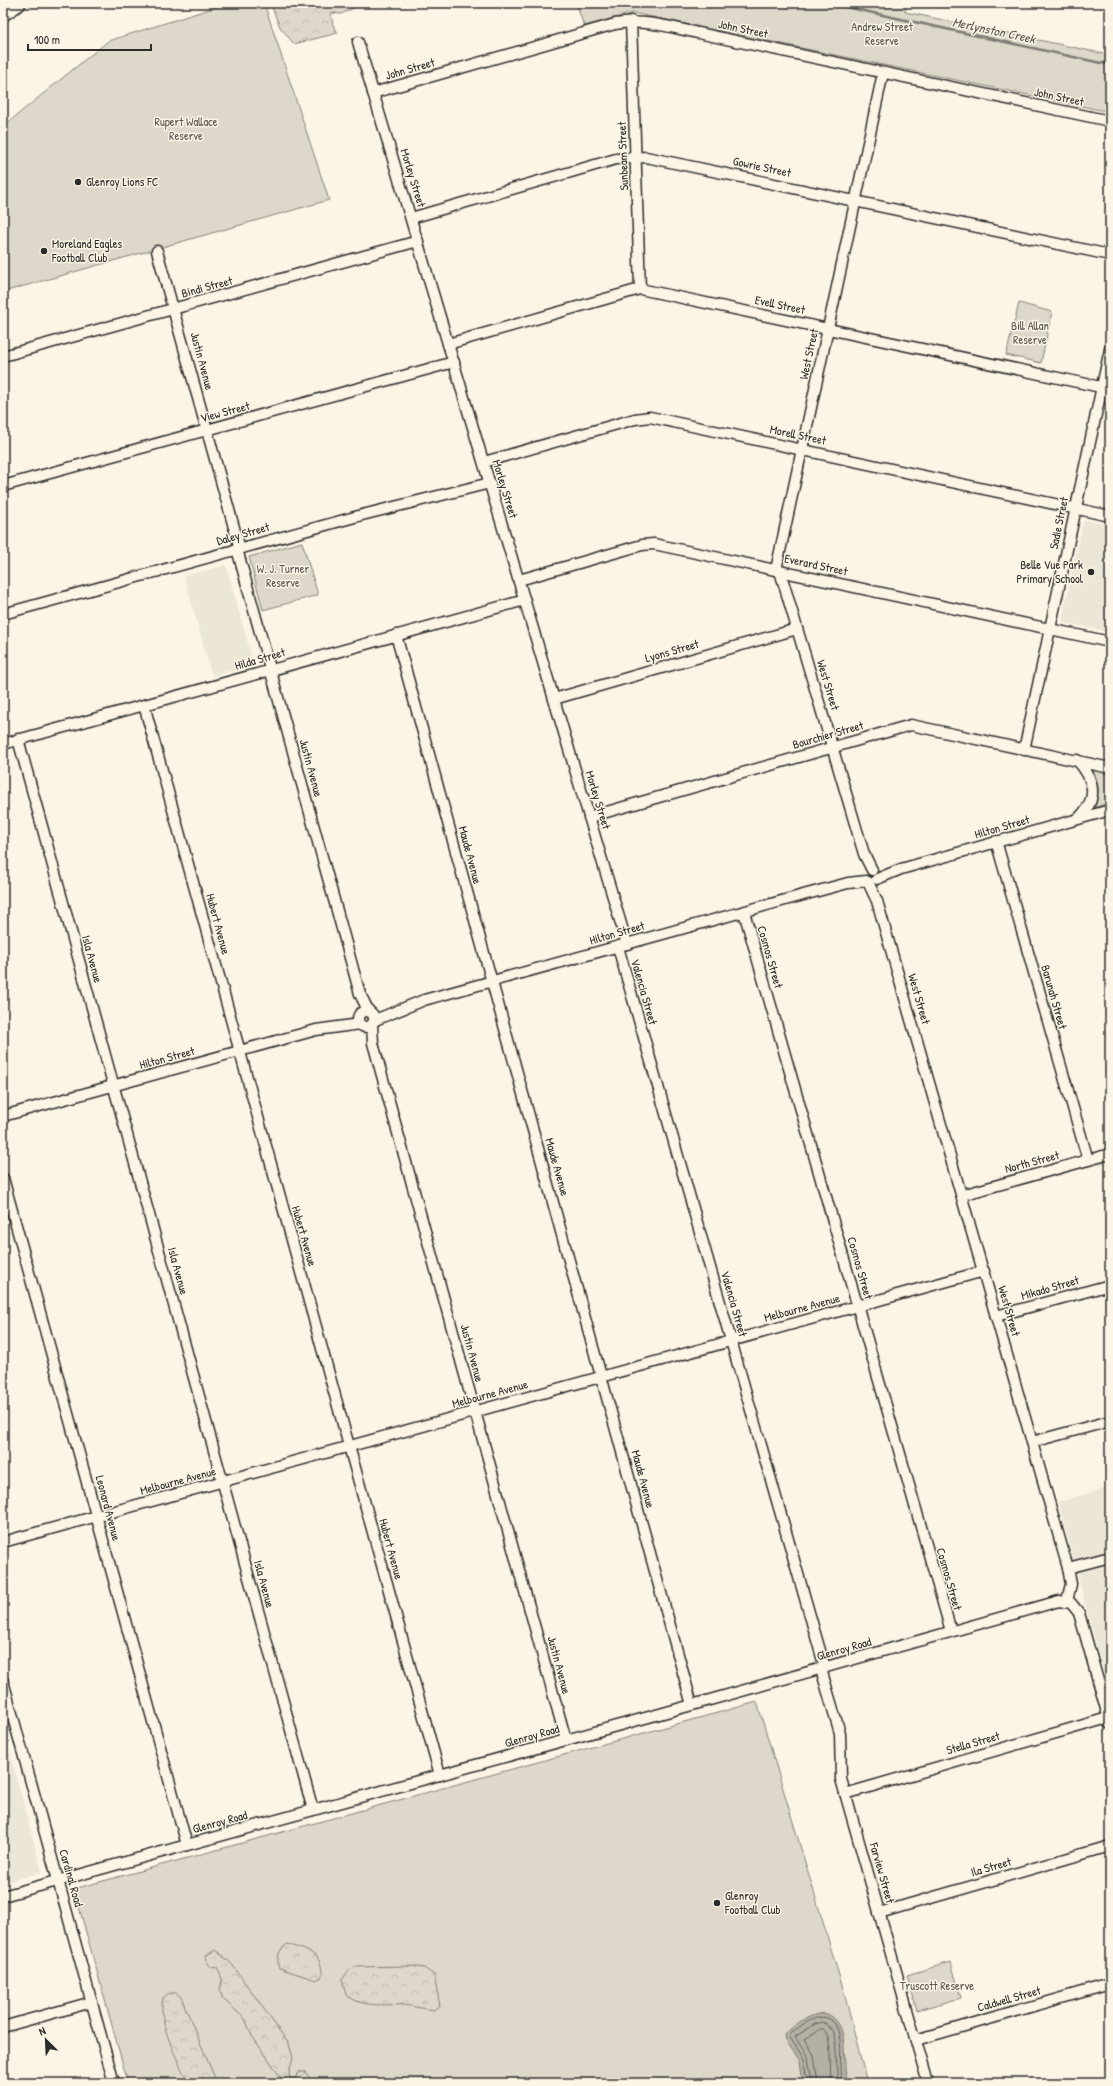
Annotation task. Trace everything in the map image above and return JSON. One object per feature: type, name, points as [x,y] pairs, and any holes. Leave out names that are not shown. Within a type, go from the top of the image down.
[{"type":"highway","points":[[3,12],[18,3]]},
{"type":"street","name":"John Street","points":[[373,93],[615,24],[631,21],[647,22],[1110,122]]},
{"type":"street","name":"Sunbeam Street","points":[[631,21],[640,289]]},
{"type":"street","name":"Morley Street","points":[[358,42],[590,817],[622,945]]},
{"type":"street","name":"West Street","points":[[883,73],[802,449],[778,570],[797,628],[864,854],[1068,1568],[1071,1584],[1067,1601]]},
{"type":"street","name":"Gowrie Street","points":[[411,218],[616,159],[636,157],[655,158],[1110,255]]},
{"type":"street","name":"Bindi Street","points":[[3,356],[418,241]]},
{"type":"street","name":"Justin Avenue","points":[[157,251],[207,430],[270,670],[566,1740]]},
{"type":"street","name":"Evell Street","points":[[448,344],[640,289],[1106,388]]},
{"type":"street","name":"Sadie Street","points":[[1024,750],[1076,508],[1106,388],[1110,349]]},
{"type":"street","name":"View Street","points":[[3,486],[454,362]]},
{"type":"street","name":"Morell Street","points":[[484,462],[644,417],[802,449],[1110,516]]},
{"type":"street","name":"Daley Street","points":[[3,614],[381,510],[490,483]]},
{"type":"street","name":"Everard Street","points":[[519,580],[648,544],[778,570],[1110,642]]},
{"type":"street","name":"Hilda Street","points":[[3,744],[525,600]]},
{"type":"street","name":"Lyons Street","points":[[554,699],[797,628]]},
{"type":"street","name":"Maude Avenue","points":[[396,635],[692,1706]]},
{"type":"street","name":"Hubert Avenue","points":[[144,704],[440,1775]]},
{"type":"street","name":"Bourchier Street","points":[[590,817],[912,725],[1110,768]]},
{"type":"street","name":"Isla Avenue","points":[[18,739],[313,1810]]},
{"type":"street","points":[[1076,760],[1087,773],[1092,787],[1092,795],[1088,808],[1078,819]]},
{"type":"street","name":"Hilton Street","points":[[3,1116],[240,1051],[394,1011],[424,1000],[1110,810]]},
{"type":"street","name":"Barunah Street","points":[[996,841],[1088,1160]]},
{"type":"street","name":"Cosmos Street","points":[[744,912],[951,1631]]},
{"type":"street","name":"Valencia Street","points":[[622,945],[823,1668]]},
{"type":"street","name":"North Street","points":[[962,1195],[1110,1154]]},
{"type":"street","name":"Leonard Avenue","points":[[3,1178],[187,1845]]},
{"type":"street","name":"Melbourne Avenue","points":[[3,1542],[984,1271]]},
{"type":"street","name":"Mikado Street","points":[[996,1316],[1110,1284]]},
{"type":"street","points":[[1032,1442],[1110,1421]]},
{"type":"street","points":[[1068,1568],[1110,1557]]},
{"type":"street","name":"Glenroy Road","points":[[3,1896],[692,1706],[1059,1600],[1067,1601]]},
{"type":"street","points":[[1067,1601],[1075,1607],[1079,1613],[1106,1694],[1109,1720]]},
{"type":"street","name":"Farview Street","points":[[823,1668],[840,1733],[841,1773],[845,1794],[928,2083]]},
{"type":"street","name":"Cardinal Road","points":[[3,1681],[114,2083]]},
{"type":"street","name":"Stella Street","points":[[845,1794],[1109,1720]]},
{"type":"street","name":"Ila Street","points":[[880,1913],[1110,1846]]},
{"type":"street","name":"Caldwell Street","points":[[916,2040],[1110,1984]]},
{"type":"street","points":[[3,2027],[92,2002]]},
{"type":"shaded area","name":"Belle Vue Park Primary School","points":[[1087,520],[1110,525],[1110,632],[1065,623],[1062,619],[1083,522]]},
{"type":"shaded area","points":[[226,565],[254,665],[212,676],[184,576]]},
{"type":"shaded area","points":[[1110,1487],[1110,1697],[1058,1502]]},
{"type":"shaded area","points":[[3,1728],[42,1872],[3,1883]]},
{"type":"green space","name":"Rupert Wallace Reserve","points":[[229,3],[264,3],[329,200],[3,292],[3,132],[6,124],[108,41]]},
{"type":"green space","points":[[270,3],[365,3],[341,14],[331,13],[333,25],[338,33],[294,44],[280,27]]},
{"type":"green space","name":"Andrew Street Reserve","points":[[576,3],[907,3],[905,12],[1110,55],[1110,112],[633,13],[584,26]]},
{"type":"green space","name":"Bill Allan Reserve","points":[[1019,303],[1052,312],[1041,363],[1006,355]]},
{"type":"green space","name":"W. J. Turner Reserve","points":[[302,542],[318,595],[263,610],[249,557]]},
{"type":"green space","points":[[1093,770],[1110,773],[1110,803],[1092,808],[1098,789],[1097,780]]},
{"type":"green space","points":[[757,1702],[844,1992],[867,2083],[128,2083],[74,1889]]},
{"type":"green space","points":[[288,1944],[313,1954],[320,1962],[322,1977],[316,1980],[279,1968],[278,1961],[280,1951]]},
{"type":"green space","points":[[215,1950],[231,1963],[289,2044],[293,2058],[289,2072],[290,2078],[294,2080],[299,2072],[304,2071],[314,2083],[281,2083],[280,2076],[252,2036],[245,2019],[223,1999],[220,1991],[222,1979],[217,1967],[212,1968],[207,1962],[206,1956]]},
{"type":"green space","name":"Truscott Reserve","points":[[951,1962],[961,1998],[917,2010],[907,1975]]},
{"type":"green space","points":[[410,1966],[424,1968],[434,1975],[440,2006],[434,2010],[403,2005],[366,2004],[346,1995],[342,1980],[349,1970],[355,1967]]},
{"type":"green space","points":[[171,1993],[176,1993],[181,1997],[217,2083],[188,2083],[174,2053],[163,2019],[163,1998]]},
{"type":"water","points":[[824,2013],[833,2017],[839,2024],[844,2043],[848,2083],[803,2083],[800,2061],[786,2041],[785,2035],[797,2023],[814,2015]]},
{"type":"waterway","name":"Merlynston Creek","points":[[828,3],[1110,65]]},
{"type":"place","name":"Glenroy Lions FC","points":[[78,182]]},
{"type":"place","name":"Moreland Eagles Football Club","points":[[44,251]]},
{"type":"place","name":"Belle Vue Park Primary School","points":[[1091,572]]},
{"type":"place","name":"Glenroy Football Club","points":[[717,1903]]}]
